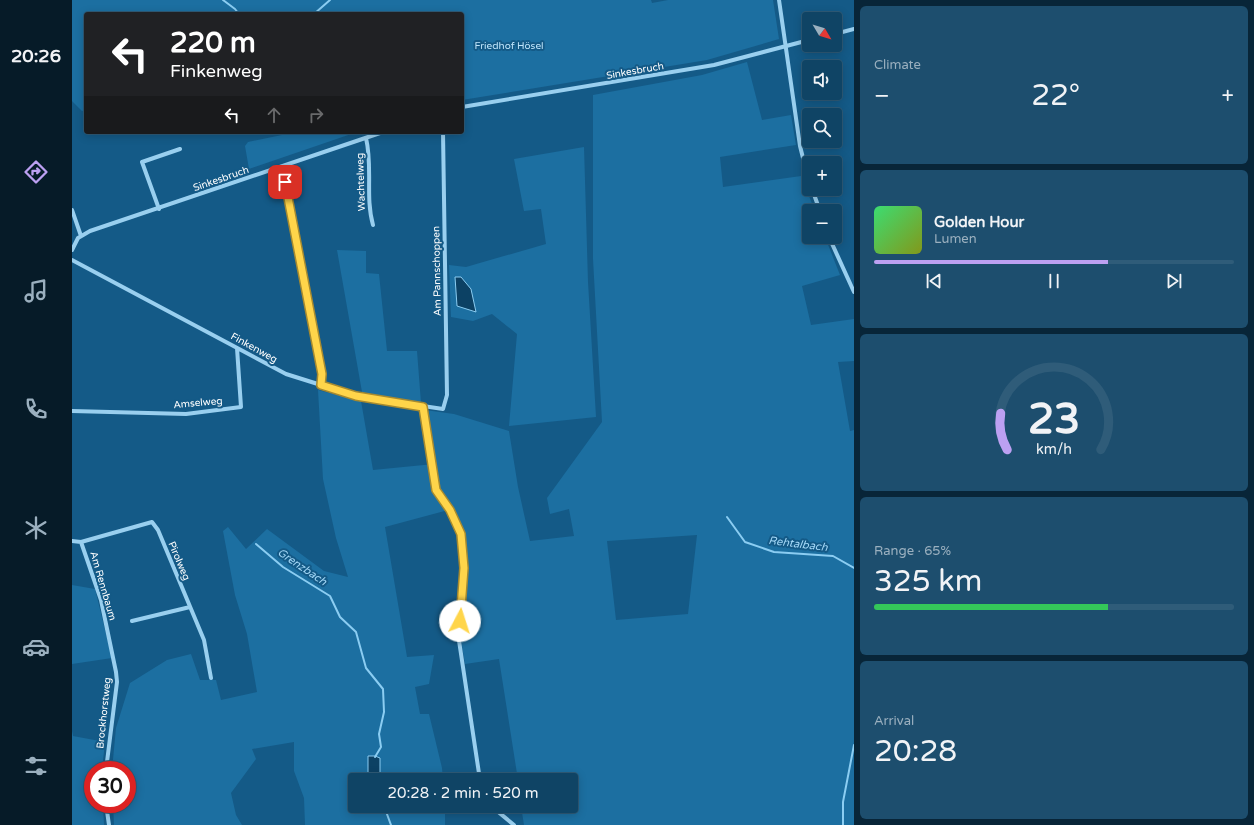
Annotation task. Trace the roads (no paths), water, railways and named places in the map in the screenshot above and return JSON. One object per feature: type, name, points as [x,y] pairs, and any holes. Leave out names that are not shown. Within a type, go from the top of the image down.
[{"type":"street","points":[[779,0],[786,45],[786,60],[802,156]]},
{"type":"street","points":[[842,32],[854,29]]},
{"type":"street","name":"Sinkesbruch","points":[[464,107],[714,65],[802,42]]},
{"type":"street","name":"Sinkesbruch","points":[[81,236],[377,134]]},
{"type":"street","name":"Am Pannschoppen","points":[[443,134],[447,395],[443,409]]},
{"type":"street","name":"Wachtelweg","points":[[366,138],[370,153],[370,215],[373,225]]},
{"type":"street","points":[[159,209],[142,162],[180,149]]},
{"type":"street","points":[[282,167],[322,374],[321,385]]},
{"type":"street","points":[[72,210],[81,236],[75,241],[72,250]]},
{"type":"street","points":[[832,244],[854,292]]},
{"type":"street","name":"Finkenweg","points":[[72,260],[286,374],[356,396],[443,409]]},
{"type":"street","name":"Amselweg","points":[[72,412],[186,414],[241,407],[237,348]]},
{"type":"street","points":[[423,407],[436,490],[450,510],[461,534],[464,568],[458,634],[479,773]]},
{"type":"street","name":"Am Rennbaum","points":[[72,541],[81,542],[152,522]]},
{"type":"street","name":"Pirolweg","points":[[152,522],[158,530],[204,640],[211,678]]},
{"type":"street","name":"Am Rennbaum","points":[[81,542],[101,600],[114,659]]},
{"type":"street","points":[[132,621],[190,607]]},
{"type":"street","name":"Brockhorstweg","points":[[107,761],[117,682],[114,659]]},
{"type":"street","points":[[107,813],[109,825]]},
{"type":"street","points":[[499,813],[514,825]]},
{"type":"waterway","points":[[223,0],[237,12]]},
{"type":"waterway","points":[[316,12],[330,0]]},
{"type":"waterway","name":"Rehtalbach","points":[[727,517],[745,542],[774,552],[833,556],[854,568]]},
{"type":"waterway","name":"Grenzbach","points":[[256,544],[283,567],[330,596],[340,617],[356,632],[366,668],[383,689],[384,712],[379,734],[381,747],[375,757]]},
{"type":"waterway","name":"Rehtalbach","points":[[843,825],[843,802],[854,745]]},
{"type":"waterway","name":"Grenzbach","points":[[387,813],[391,825]]},
{"type":"park label","name":"Friedhof Hösel","points":[[509,46]]}]
